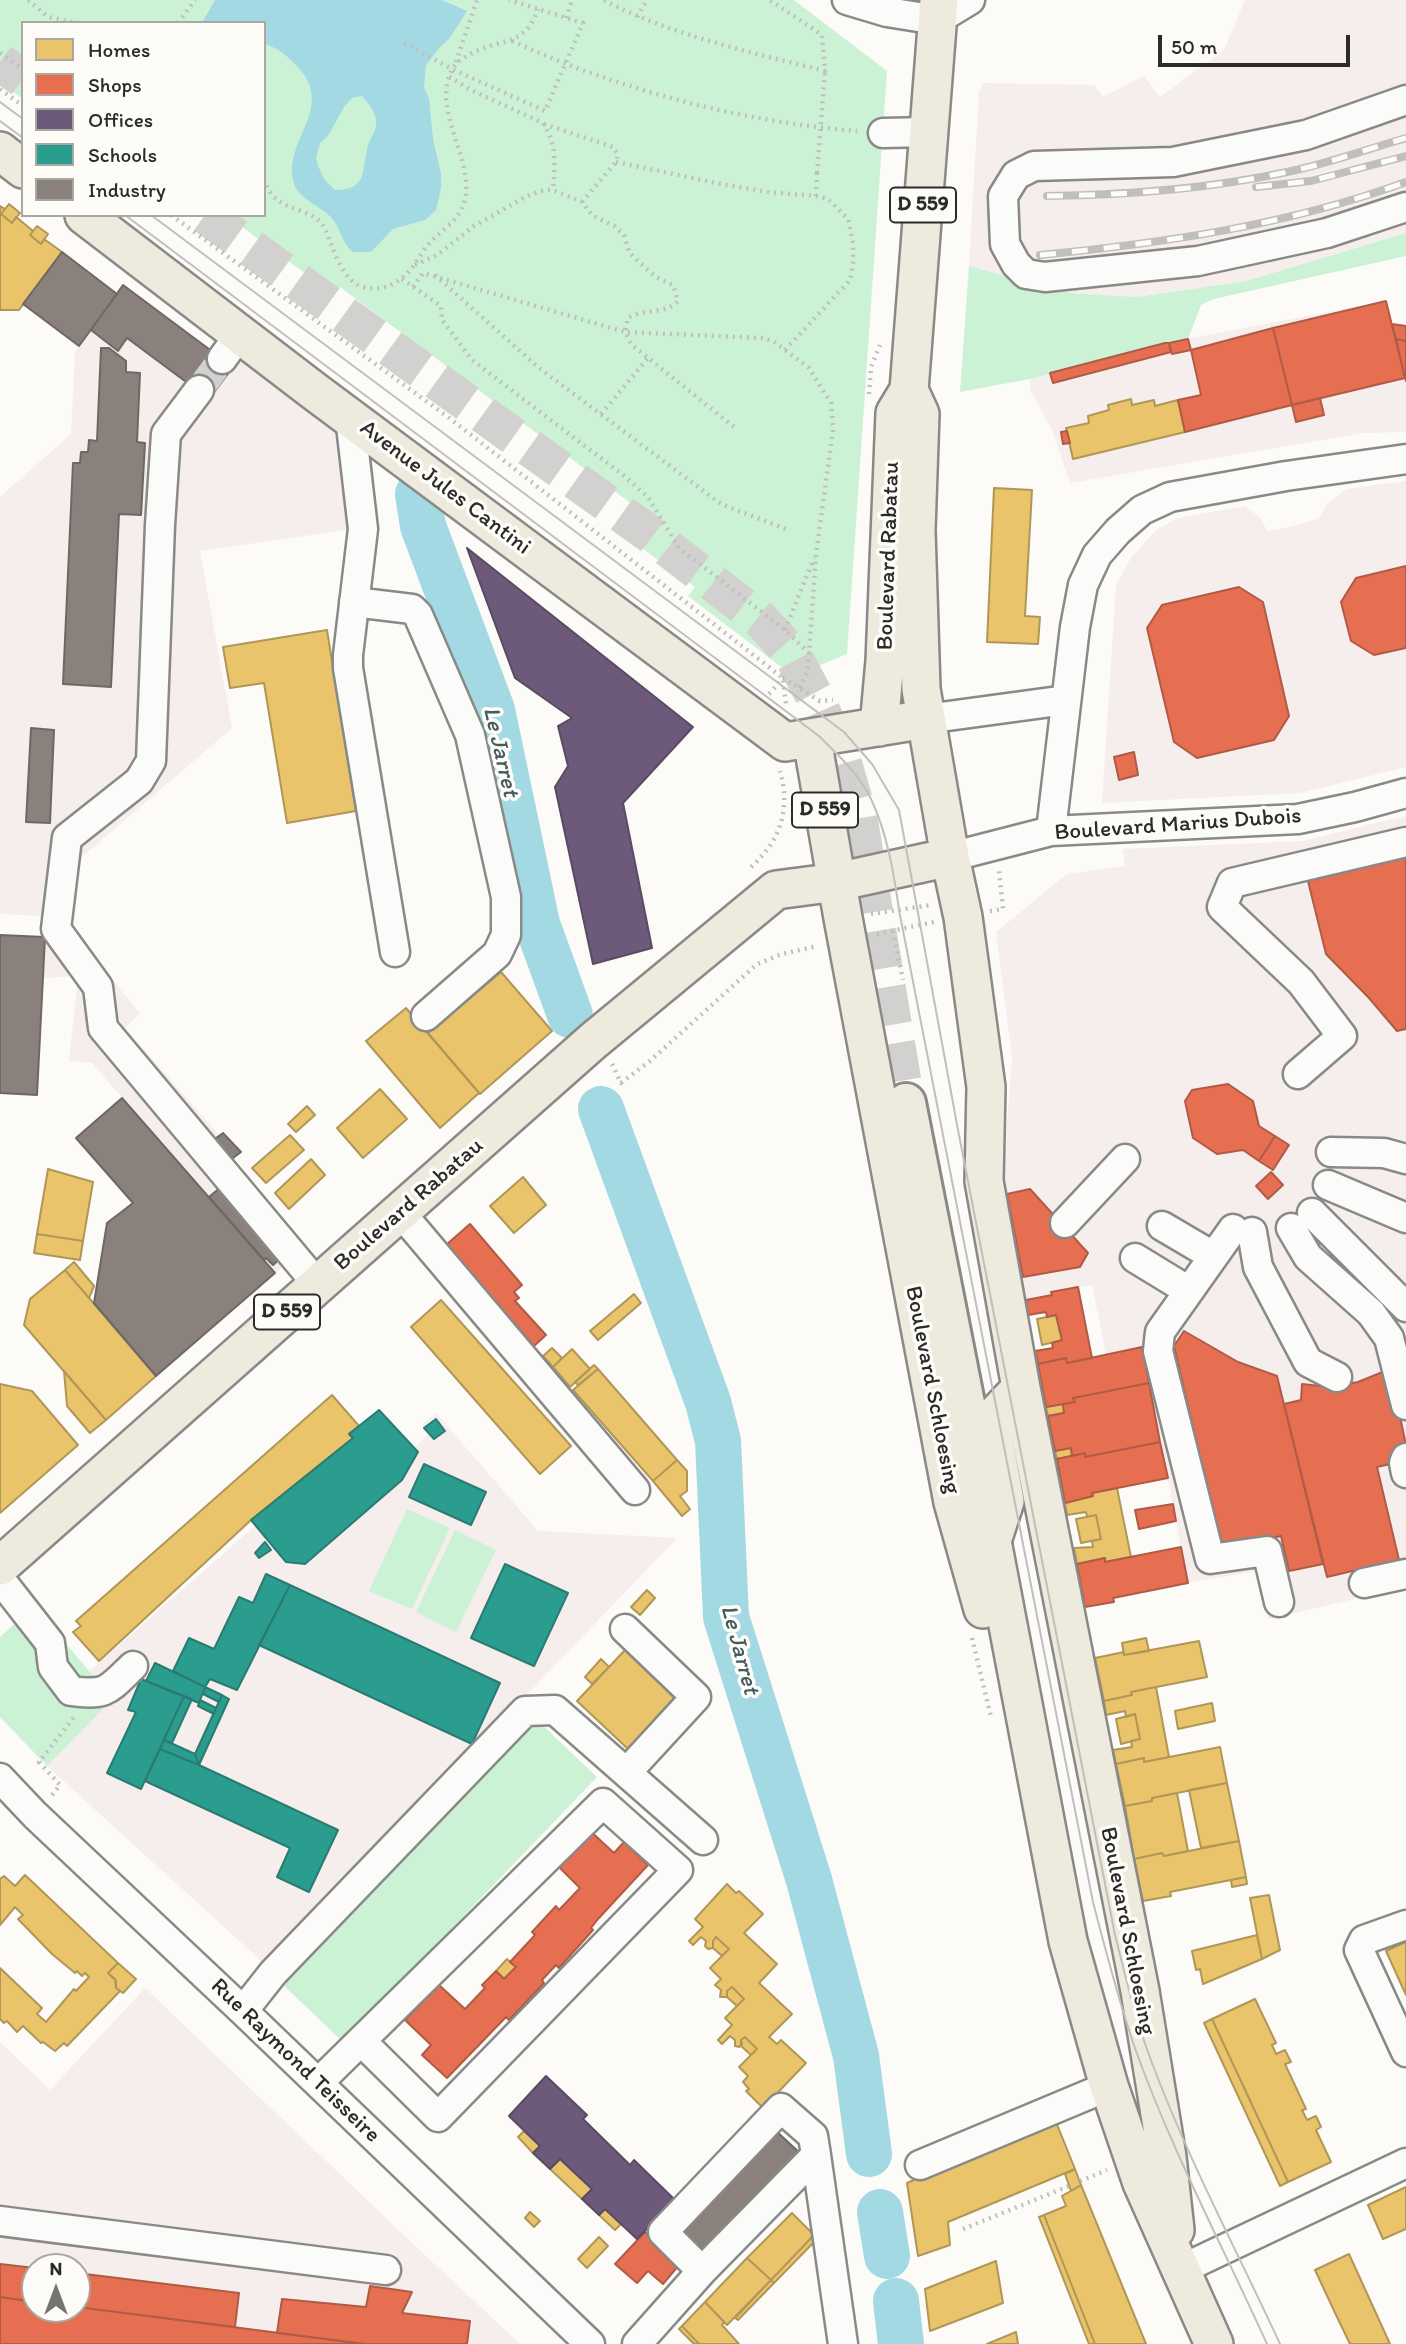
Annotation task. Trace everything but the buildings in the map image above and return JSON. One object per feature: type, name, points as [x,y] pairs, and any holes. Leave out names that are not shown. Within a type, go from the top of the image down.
[{"type":"highway","points":[[906,1103],[992,1541]]},
{"type":"main road","name":"Boulevard Rabatau","points":[[879,727],[885,661],[895,413],[909,390],[938,10]]},
{"type":"main road","points":[[0,152],[21,168]]},
{"type":"main road","name":"Avenue Jules Cantini","points":[[87,217],[231,347],[350,417],[785,742],[802,740]]},
{"type":"main road","name":"Boulevard Rabatau","points":[[909,390],[920,414],[916,530],[921,689],[926,719]]},
{"type":"main road","points":[[802,740],[926,719]]},
{"type":"main road","name":"D 559","points":[[802,740],[837,882],[950,857],[926,719]]},
{"type":"main road","name":"Boulevard Schloesing","points":[[950,857],[951,910],[986,1087],[984,1181],[1021,1388],[1140,1991],[1167,2157],[1180,2270]]},
{"type":"main road","name":"Boulevard Rabatau","points":[[0,1566],[584,1050],[776,890],[837,882]]},
{"type":"main road","name":"Boulevard Schloesing","points":[[837,882],[953,1502],[993,1642],[1033,1843],[1058,1889]]},
{"type":"main road","name":"Boulevard Schloesing","points":[[1021,1388],[990,1421],[1005,1501],[992,1541],[1068,1941],[1109,2086],[1142,2183],[1213,2344]]},
{"type":"street","points":[[847,0],[887,12],[938,10],[970,0]]},
{"type":"street","points":[[1406,100],[1306,135],[1173,162],[1034,166],[1016,175],[1003,197],[1005,244],[1016,264],[1026,274],[1045,277],[1198,261],[1327,233],[1406,207]]},
{"type":"street","points":[[883,133],[929,132]]},
{"type":"street","points":[[198,390],[166,434],[151,761],[139,781],[67,838],[56,929],[98,988],[103,1028],[318,1285]]},
{"type":"street","points":[[350,417],[363,528],[348,668],[395,952]]},
{"type":"street","points":[[1051,831],[1075,627],[1083,585],[1097,555],[1118,531],[1142,510],[1170,497],[1286,476],[1406,460]]},
{"type":"street","points":[[354,602],[412,609],[418,615],[470,735],[506,897],[506,934],[497,954],[426,1016]]},
{"type":"street","points":[[926,719],[1066,700]]},
{"type":"street","name":"Boulevard Marius Dubois","points":[[950,857],[1051,831],[1298,819],[1406,793]]},
{"type":"street","points":[[1298,1074],[1342,1036],[1301,982],[1222,907],[1232,883],[1406,842]]},
{"type":"street","points":[[1331,1152],[1384,1153],[1406,1159]]},
{"type":"street","points":[[1065,1223],[1125,1159]]},
{"type":"street","points":[[1328,1185],[1406,1217]]},
{"type":"street","points":[[400,1212],[635,1490]]},
{"type":"street","points":[[1406,1307],[1301,1220],[1308,1257],[1371,1313],[1389,1338],[1406,1405]]},
{"type":"street","points":[[1162,1226],[1213,1256]]},
{"type":"street","points":[[1279,1602],[1267,1551],[1210,1559],[1158,1351],[1160,1332],[1213,1256],[1242,1230],[1258,1268],[1308,1362],[1336,1377]]},
{"type":"street","points":[[1135,1258],[1189,1290]]},
{"type":"street","points":[[1406,1458],[1406,1473]]},
{"type":"street","points":[[1364,1583],[1406,1574]]},
{"type":"street","points":[[0,1579],[50,1643],[52,1667],[71,1691],[92,1694],[107,1691],[133,1666]]},
{"type":"street","points":[[625,1629],[696,1697],[627,1772]]},
{"type":"street","points":[[243,2011],[273,1973],[525,1710],[555,1710],[703,1840]]},
{"type":"street","name":"Rue Raymond Teisseire","points":[[5,1794],[35,1815],[590,2344]]},
{"type":"street","points":[[318,2083],[603,1803],[678,1870],[438,2117],[361,2041]]},
{"type":"street","points":[[1406,1925],[1364,1940],[1359,1950],[1406,2052]]},
{"type":"street","points":[[920,2165],[1109,2086]]},
{"type":"street","points":[[702,2272],[663,2232],[781,2108],[813,2136],[843,2344]]},
{"type":"street","points":[[637,2344],[702,2272],[816,2155]]},
{"type":"street","points":[[1180,2270],[1406,2163]]},
{"type":"street","points":[[0,2221],[386,2270]]},
{"type":"path","points":[[28,0],[48,17],[67,21]]},
{"type":"path","points":[[179,21],[195,0]]},
{"type":"path","points":[[266,182],[273,196],[282,204],[317,219],[325,227],[344,272],[361,286],[387,287],[402,279],[415,265],[427,244],[455,219],[465,199],[464,173],[447,100],[452,67],[477,0]]},
{"type":"path","points":[[404,43],[545,111],[583,23],[509,0]]},
{"type":"path","points":[[566,18],[572,0]]},
{"type":"path","points":[[604,0],[637,17],[714,42],[825,71]]},
{"type":"path","points":[[637,17],[647,0]]},
{"type":"path","points":[[770,0],[822,35],[825,71],[816,196]]},
{"type":"path","points":[[452,67],[479,49],[511,41],[525,33],[534,22],[538,9]]},
{"type":"path","points":[[511,41],[592,73],[723,111],[786,123],[883,133]]},
{"type":"path","points":[[0,53],[21,68]]},
{"type":"path","points":[[449,77],[543,124],[613,146],[618,155],[616,162],[582,202]]},
{"type":"path","points":[[0,89],[21,105]]},
{"type":"path","points":[[543,124],[551,134],[553,147],[553,190]]},
{"type":"path","points":[[616,162],[768,192],[816,196],[828,200],[848,219],[853,243],[850,280],[785,350]]},
{"type":"path","points":[[415,265],[437,255],[474,226],[527,196],[553,190],[582,202],[593,216],[614,226],[624,235],[629,251],[641,264],[656,277],[673,285],[678,301],[671,308],[636,313],[628,318],[625,332],[632,345],[734,427]]},
{"type":"path","points":[[174,217],[448,417],[783,678],[820,701],[840,700]]},
{"type":"path","points":[[413,286],[423,273],[625,332],[762,338],[773,341],[809,368],[831,403],[832,430],[816,554],[810,654],[807,672],[799,688]]},
{"type":"path","points":[[435,275],[539,368],[721,504],[786,528]]},
{"type":"path","points":[[402,279],[441,306],[442,320],[472,360],[623,475],[648,497],[679,548],[785,630],[810,654]]},
{"type":"path","points":[[601,414],[648,358]]},
{"type":"path","points":[[785,630],[816,554]]},
{"type":"path","points":[[767,696],[783,678]]},
{"type":"path","points":[[783,678],[802,740]]},
{"type":"path","points":[[844,918],[951,910]]},
{"type":"path","points":[[881,933],[951,910]]},
{"type":"path","points":[[893,931],[903,980]]},
{"type":"path","points":[[35,1815],[60,1785],[38,1762],[92,1694]]},
{"type":"path","points":[[963,2229],[1069,2186]]},
{"type":"shaded area","points":[[1245,0],[1406,0],[1406,233],[1246,281],[1137,297],[1070,293],[969,266],[979,93],[983,83],[1094,85],[1103,97],[1144,76],[1160,97],[1224,50]]},
{"type":"shaded area","points":[[123,285],[233,367],[243,356],[339,427],[353,529],[200,551],[232,728],[69,868],[73,933],[140,1013],[125,1028],[219,1135],[213,1140],[229,1161],[307,1245],[275,1273],[92,1063],[69,1061],[78,976],[43,978],[46,916],[0,914],[0,497],[71,434],[75,352]]},
{"type":"shaded area","points":[[1386,301],[1392,324],[1406,326],[1406,432],[1363,433],[1070,483],[1053,432],[1030,389],[1030,379],[1165,343]]},
{"type":"shaded area","points":[[1406,481],[1406,767],[1301,793],[1102,803],[1116,585],[1131,558],[1156,530],[1177,518],[1245,506],[1261,518],[1267,531],[1293,526],[1319,518],[1328,503],[1346,489]]},
{"type":"shaded area","points":[[1406,816],[1406,1587],[1268,1619],[1257,1571],[1188,1583],[1142,1348],[1106,1355],[1092,1285],[1026,1300],[1003,1178],[1012,1058],[996,932],[1067,874],[1125,866],[1123,849],[1302,841]]},
{"type":"shaded area","points":[[436,1413],[538,1531],[677,1538],[267,1966],[47,1766],[114,1697],[89,1671],[255,1526],[285,1561],[305,1564],[402,1480],[418,1452],[415,1447],[429,1434],[422,1425]]},
{"type":"shaded area","points":[[145,1988],[520,2344],[0,2344],[0,2042],[50,2090]]},
{"type":"green space","points":[[0,0],[794,0],[887,71],[847,654],[793,676],[688,596],[695,587],[635,543],[652,519],[340,287],[333,294],[229,217],[266,217],[266,21],[21,21],[21,98],[0,83]]},
{"type":"green space","points":[[1406,233],[1406,256],[1214,299],[1201,305],[1188,339],[1030,379],[960,392],[969,266],[1070,293],[1137,297],[1246,281]]},
{"type":"green space","points":[[407,1509],[450,1528],[412,1609],[369,1591]]},
{"type":"green space","points":[[455,1530],[496,1550],[456,1632],[416,1612]]},
{"type":"green space","points":[[34,1606],[89,1671],[115,1697],[47,1766],[0,1717],[0,1637]]},
{"type":"green space","points":[[534,1717],[597,1777],[343,2042],[280,1982]]},
{"type":"water","points":[[215,0],[442,0],[467,11],[449,39],[426,65],[424,88],[429,98],[433,139],[441,174],[436,210],[425,220],[393,229],[371,252],[353,252],[334,221],[295,187],[292,165],[311,109],[312,94],[307,80],[295,64],[266,45],[266,21],[203,21]],"holes":[[[362,96],[376,123],[368,145],[362,177],[354,186],[335,190],[324,179],[318,166],[316,158],[320,143],[328,136],[352,98]]]},
{"type":"waterway","name":"Le Jarret","points":[[418,494],[423,526],[492,710],[537,924],[570,1015]]},
{"type":"waterway","name":"Le Jarret","points":[[601,1109],[708,1402],[718,1441],[726,1617],[809,1880],[856,2056],[869,2154]]},
{"type":"waterway","name":"Le Jarret","points":[[880,2212],[887,2256]]},
{"type":"waterway","name":"Le Jarret","points":[[896,2301],[901,2344]]},
{"type":"tunnel","points":[[0,62],[21,78]]},
{"type":"tunnel","points":[[208,217],[647,532],[761,620],[792,654],[840,753],[858,815],[906,1103]]},
{"type":"tunnel","points":[[199,390],[222,359]]},
{"type":"tram line","points":[[0,102],[21,118]]},
{"type":"tram line","points":[[0,121],[21,137]]},
{"type":"tram line","points":[[128,217],[819,736],[848,766],[866,790],[877,812],[892,868],[1093,1902],[1124,2014],[1150,2088],[1267,2344]]},
{"type":"tram line","points":[[154,217],[844,732],[872,764],[899,810],[958,1130],[1115,1935],[1141,2032],[1166,2099],[1280,2344]]},
{"type":"railway","points":[[1047,196],[1138,192],[1228,183],[1302,169],[1406,138]]},
{"type":"railway","points":[[1256,187],[1311,181],[1406,156]]},
{"type":"railway","points":[[1040,255],[1133,245],[1226,230],[1317,210],[1406,182]]}]
